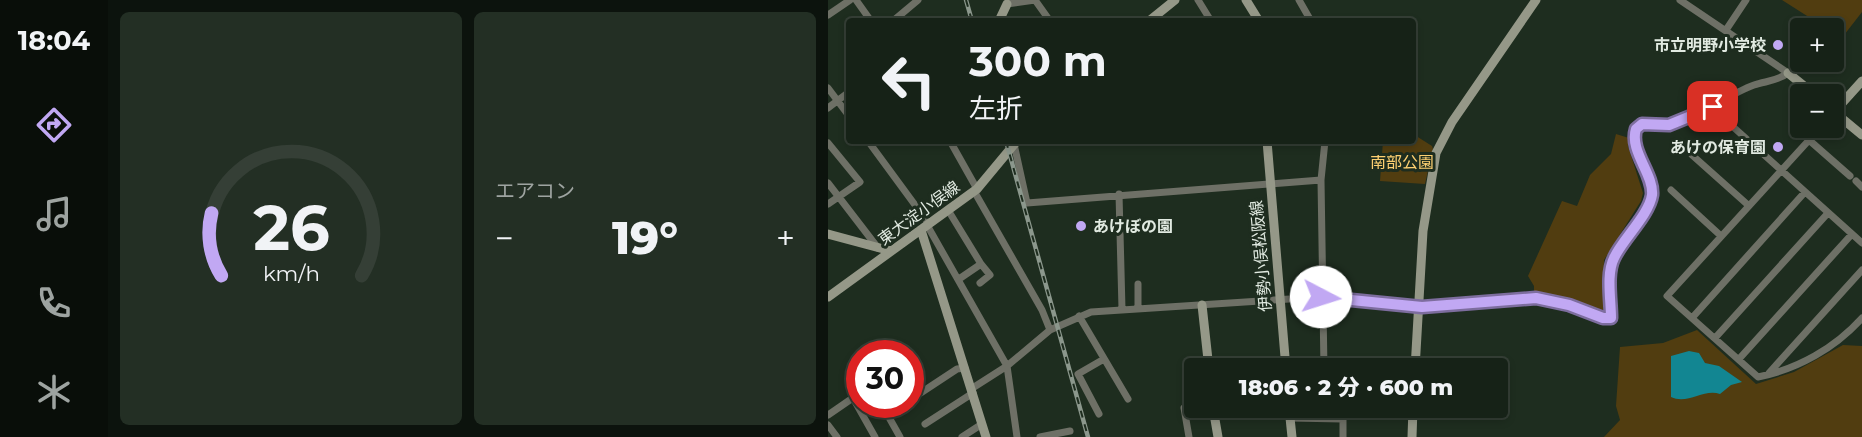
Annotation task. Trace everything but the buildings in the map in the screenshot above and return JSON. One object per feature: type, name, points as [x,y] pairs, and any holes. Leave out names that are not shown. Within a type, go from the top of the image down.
[{"type":"street","points":[[828,15],[850,0]]},
{"type":"street","points":[[856,0],[869,18]]},
{"type":"street","points":[[897,18],[918,0]]},
{"type":"street","points":[[1000,18],[1007,4],[1035,0],[1048,18]]},
{"type":"street","points":[[1153,18],[1175,0]]},
{"type":"street","points":[[1198,0],[1209,18]]},
{"type":"street","points":[[1246,0],[1257,18]]},
{"type":"street","points":[[1299,0],[1309,18]]},
{"type":"street","points":[[1415,358],[1425,209],[1437,151],[1452,122],[1536,0]]},
{"type":"street","points":[[1680,0],[1802,84]]},
{"type":"street","points":[[1726,30],[1746,0]]},
{"type":"street","points":[[925,424],[1007,366],[1050,330],[1087,312],[1321,297],[1417,306],[1536,298],[1569,305],[1603,318],[1611,318],[1610,273],[1613,259],[1648,206],[1652,194],[1636,143],[1636,129],[1642,124],[1675,123],[1726,101],[1752,86],[1774,80],[1788,73]]},
{"type":"street","points":[[1844,100],[1862,81]]},
{"type":"street","points":[[828,88],[846,112]]},
{"type":"street","points":[[828,108],[846,94]]},
{"type":"street","points":[[1721,116],[1862,243]]},
{"type":"street","points":[[1844,121],[1862,135]]},
{"type":"street","points":[[1862,187],[1809,140],[1667,296],[1758,377],[1810,359],[1842,339],[1862,318]]},
{"type":"street","points":[[828,143],[860,182],[828,204]]},
{"type":"street","points":[[870,144],[926,226],[1007,366],[1017,437]]},
{"type":"street","points":[[952,144],[1042,310],[1050,330]]},
{"type":"street","name":"東大淀小俣線","points":[[828,297],[975,190],[1013,144]]},
{"type":"street","points":[[1015,144],[1027,203],[1270,182],[1321,180]]},
{"type":"street","name":"伊勢小俣松阪線","points":[[1267,144],[1285,358]]},
{"type":"street","points":[[1324,358],[1321,180],[1325,144]]},
{"type":"street","points":[[1692,154],[1748,205]]},
{"type":"street","points":[[828,183],[878,248]]},
{"type":"street","points":[[1671,190],[1721,236]]},
{"type":"street","points":[[1692,318],[1805,192]]},
{"type":"street","points":[[1119,194],[1122,309]]},
{"type":"street","points":[[948,210],[990,275],[980,283]]},
{"type":"street","points":[[1715,338],[1828,213]]},
{"type":"street","points":[[926,226],[986,437]]},
{"type":"street","points":[[828,234],[891,251]]},
{"type":"street","points":[[1739,359],[1852,234]]},
{"type":"street","points":[[958,279],[981,264]]},
{"type":"street","points":[[1767,375],[1862,270]]},
{"type":"street","points":[[1138,284],[1138,308]]},
{"type":"street","points":[[1202,306],[1208,358]]},
{"type":"street","points":[[1079,316],[1128,399]]},
{"type":"street","points":[[1099,414],[1077,374],[1104,359]]},
{"type":"street","points":[[924,391],[957,369],[965,368]]},
{"type":"street","points":[[828,416],[846,403]]},
{"type":"street","points":[[866,418],[875,437]]},
{"type":"street","points":[[889,418],[900,437]]},
{"type":"street","points":[[1186,418],[1189,437]]},
{"type":"street","points":[[1215,418],[1218,437]]},
{"type":"street","points":[[1290,418],[1292,437]]},
{"type":"street","points":[[1326,418],[1343,419],[1343,437]]},
{"type":"street","points":[[1412,437],[1413,418]]},
{"type":"street","points":[[963,437],[982,424]]},
{"type":"street","points":[[828,425],[837,437]]},
{"type":"street","points":[[1040,437],[1070,431]]},
{"type":"green space","points":[[1782,0],[1862,0],[1862,12],[1844,35],[1844,18],[1810,18]]},
{"type":"green space","points":[[1616,134],[1629,138],[1628,146],[1643,193],[1641,201],[1604,260],[1603,314],[1571,302],[1534,295],[1534,286],[1528,276],[1562,201],[1577,206],[1590,175],[1611,154]]},
{"type":"green space","name":"南部公園","points":[[1416,136],[1432,146],[1425,184],[1380,181],[1383,144],[1416,144]]},
{"type":"green space","points":[[1697,330],[1756,384],[1794,372],[1843,345],[1862,346],[1862,437],[1604,437],[1620,420],[1616,406],[1620,347],[1663,343]]},
{"type":"water","points":[[1689,351],[1699,353],[1705,363],[1719,366],[1742,382],[1731,385],[1720,394],[1708,393],[1684,399],[1671,397],[1671,356]]},
{"type":"railway","points":[[966,0],[971,18]]},
{"type":"railway","points":[[1007,144],[1088,437]]},
{"type":"place","name":"市立明野小学校","points":[[1778,45]]},
{"type":"place","name":"あけの保育園","points":[[1778,147]]},
{"type":"place","name":"あけぼの園","points":[[1081,226]]},
{"type":"route","points":[[1321,297],[1422,307],[1460,302],[1536,298],[1569,305],[1598,317],[1611,318],[1610,273],[1613,259],[1648,206],[1652,194],[1636,143],[1636,129],[1642,124],[1669,125],[1713,107]]}]
